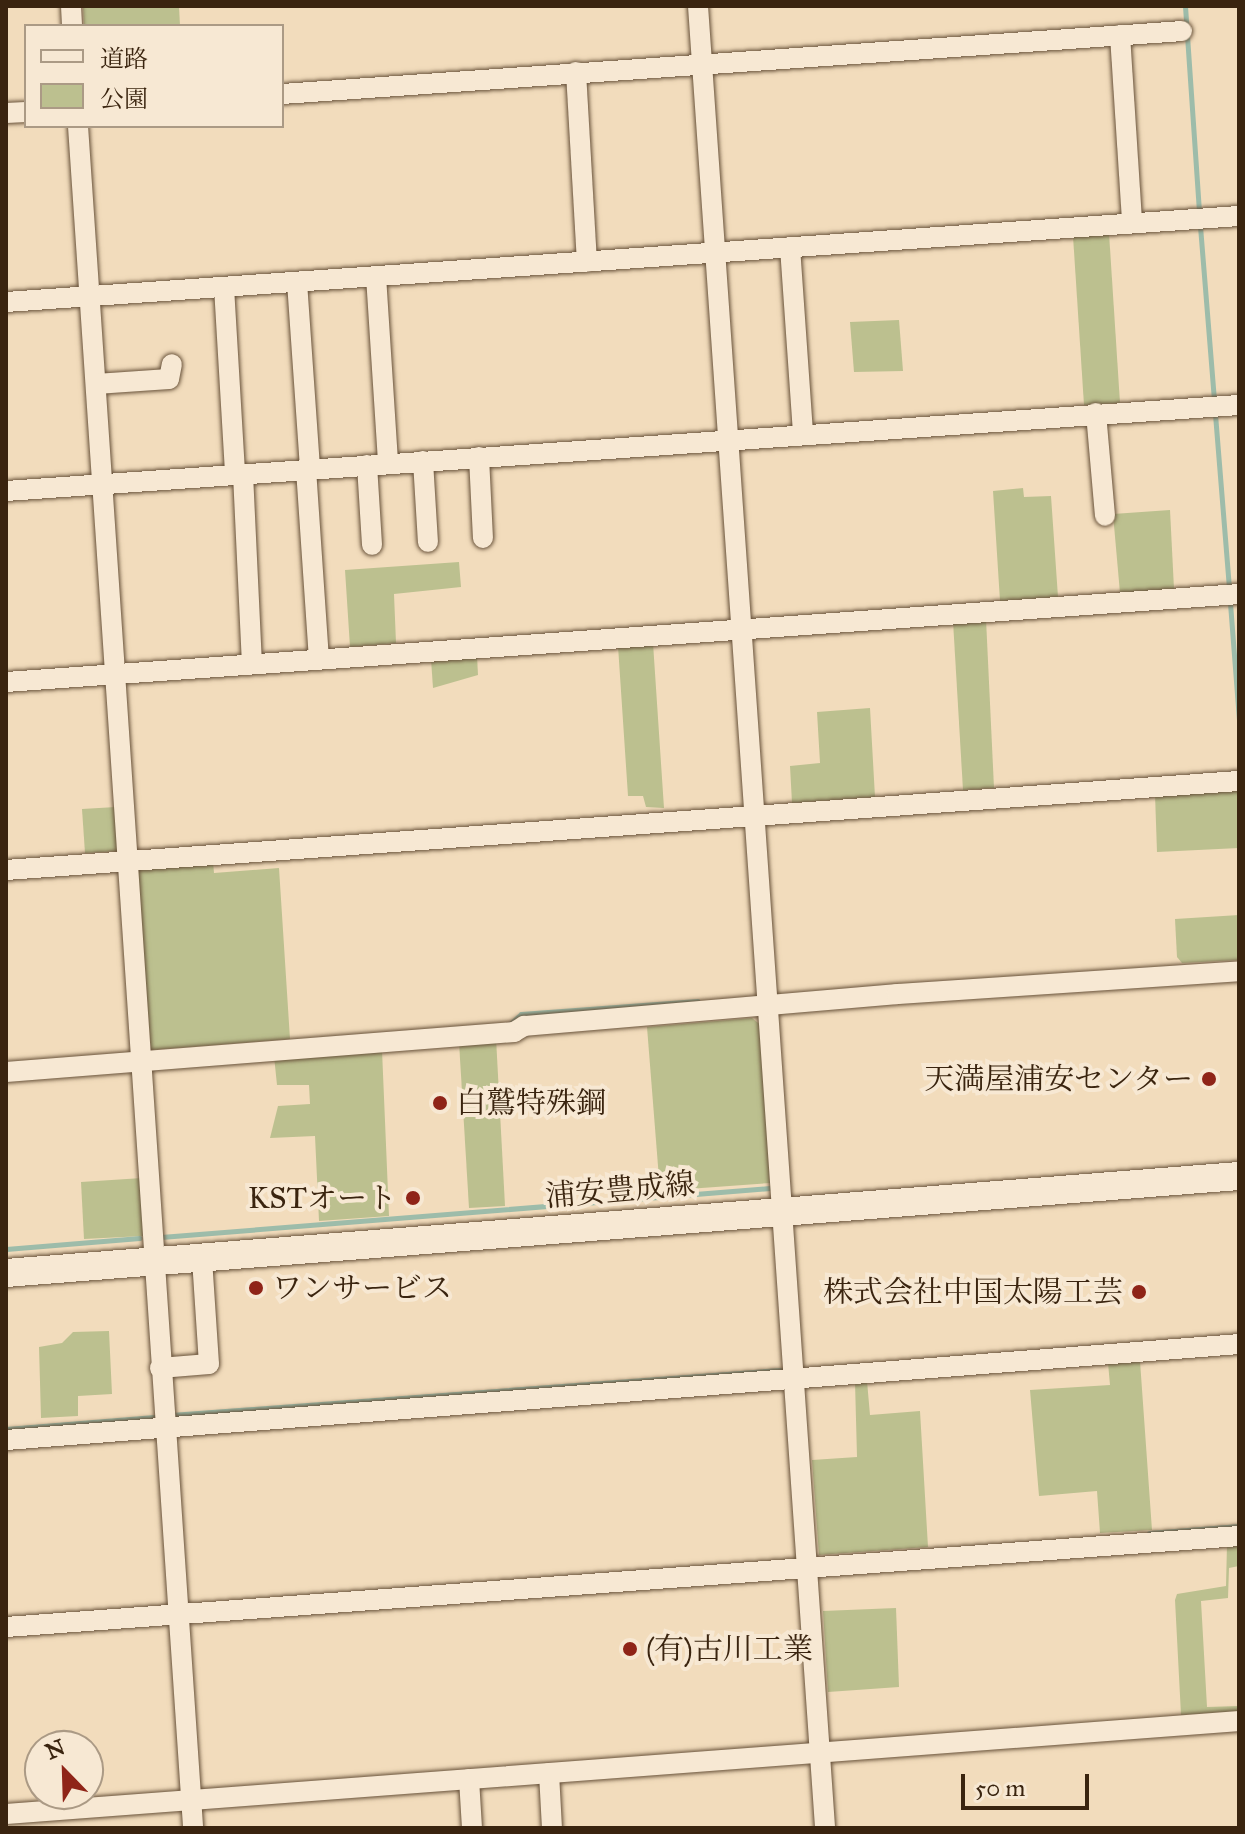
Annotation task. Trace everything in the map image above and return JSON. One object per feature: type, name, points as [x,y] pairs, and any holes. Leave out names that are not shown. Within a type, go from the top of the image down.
[{"type":"main road","name":"浦安豊成線","points":[[6,1273],[1239,1176]]},
{"type":"street","points":[[698,6],[825,1828]]},
{"type":"street","points":[[284,94],[1182,31]]},
{"type":"street","points":[[1120,35],[1132,223]]},
{"type":"street","points":[[576,72],[587,258]]},
{"type":"street","points":[[78,128],[152,1261],[193,1828]]},
{"type":"street","points":[[6,302],[587,258],[713,253],[1239,216]]},
{"type":"street","points":[[790,247],[802,429]]},
{"type":"street","points":[[376,276],[388,459]]},
{"type":"street","points":[[297,282],[318,655]]},
{"type":"street","points":[[224,287],[252,660]]},
{"type":"street","points":[[96,384],[169,379],[172,364]]},
{"type":"street","points":[[6,491],[237,470],[367,465],[388,459],[423,461],[727,439],[802,429],[1239,405]]},
{"type":"street","points":[[1096,413],[1105,516]]},
{"type":"street","points":[[479,457],[483,538]]},
{"type":"street","points":[[423,461],[428,542]]},
{"type":"street","points":[[367,465],[372,545]]},
{"type":"street","points":[[6,682],[318,655],[1239,594]]},
{"type":"street","points":[[6,870],[1239,781]]},
{"type":"street","points":[[6,1072],[768,1006],[1239,971]]},
{"type":"street","points":[[160,1368],[209,1364],[202,1258]]},
{"type":"street","points":[[6,1440],[1239,1344]]},
{"type":"street","points":[[6,1627],[1239,1536]]},
{"type":"street","points":[[6,1814],[1239,1721]]},
{"type":"street","points":[[549,1773],[552,1828]]},
{"type":"street","points":[[469,1779],[472,1828]]},
{"type":"green space","points":[[83,6],[179,6],[180,24],[84,24]]},
{"type":"green space","points":[[1109,233],[1120,403],[1084,405],[1073,236]]},
{"type":"green space","points":[[899,320],[903,371],[854,372],[850,322]]},
{"type":"green space","points":[[1023,488],[1024,497],[1051,496],[1058,597],[1000,601],[993,491]]},
{"type":"green space","points":[[1170,510],[1174,589],[1120,593],[1113,514]]},
{"type":"green space","points":[[459,562],[461,587],[394,594],[396,643],[350,647],[345,570]]},
{"type":"green space","points":[[986,619],[994,788],[963,790],[953,621]]},
{"type":"green space","points":[[653,643],[664,808],[646,807],[643,796],[628,796],[618,646]]},
{"type":"green space","points":[[477,656],[478,675],[433,688],[431,659]]},
{"type":"green space","points":[[870,708],[875,797],[792,803],[790,766],[820,763],[817,712]]},
{"type":"green space","points":[[1239,787],[1239,848],[1157,852],[1155,794]]},
{"type":"green space","points":[[116,807],[119,851],[85,853],[82,809]]},
{"type":"green space","points":[[213,862],[214,873],[279,868],[290,1039],[151,1050],[136,867]]},
{"type":"green space","points":[[1239,915],[1239,960],[1182,963],[1177,957],[1175,919]]},
{"type":"green space","points":[[752,1018],[762,1026],[770,1183],[660,1191],[647,1027]]},
{"type":"green space","points":[[496,1038],[505,1206],[469,1208],[459,1042]]},
{"type":"green space","points":[[382,1050],[389,1216],[319,1221],[315,1136],[270,1138],[278,1106],[310,1104],[309,1085],[277,1085],[274,1056]]},
{"type":"green space","points":[[142,1178],[143,1236],[84,1239],[81,1182]]},
{"type":"green space","points":[[109,1331],[112,1394],[78,1396],[78,1416],[41,1418],[39,1347],[62,1343],[73,1332]]},
{"type":"green space","points":[[1140,1361],[1152,1530],[1100,1533],[1097,1491],[1039,1496],[1030,1390],[1110,1385],[1108,1363]]},
{"type":"green space","points":[[867,1381],[870,1415],[920,1411],[928,1547],[819,1555],[812,1460],[857,1457],[855,1382]]},
{"type":"green space","points":[[1239,1543],[1239,1566],[1229,1568],[1228,1598],[1201,1601],[1207,1707],[1239,1706],[1239,1711],[1181,1715],[1177,1594],[1226,1586],[1227,1544]]},
{"type":"green space","points":[[896,1608],[899,1687],[828,1692],[823,1611]]},
{"type":"waterway","points":[[1185,6],[1199,212]]},
{"type":"waterway","points":[[1200,226],[1214,399]]},
{"type":"waterway","points":[[1215,414],[1229,589]]},
{"type":"waterway","points":[[1230,603],[1239,721]]},
{"type":"waterway","points":[[511,1023],[521,1014],[698,1001]]},
{"type":"waterway","points":[[161,1237],[770,1188]]},
{"type":"waterway","points":[[6,1249],[140,1238]]},
{"type":"waterway","points":[[171,1415],[780,1370]]},
{"type":"waterway","points":[[6,1429],[155,1417]]},
{"type":"waterway","points":[[1149,1533],[1239,1526]]},
{"type":"place","name":"天満屋浦安センター","points":[[1209,1079]]},
{"type":"place","name":"白鷲特殊鋼","points":[[440,1103]]},
{"type":"place","name":"KSTオート","points":[[413,1198]]},
{"type":"place","name":"ワンサービス","points":[[256,1288]]},
{"type":"place","name":"株式会社中国太陽工芸","points":[[1139,1292]]},
{"type":"place","name":"(有)古川工業","points":[[630,1649]]}]
